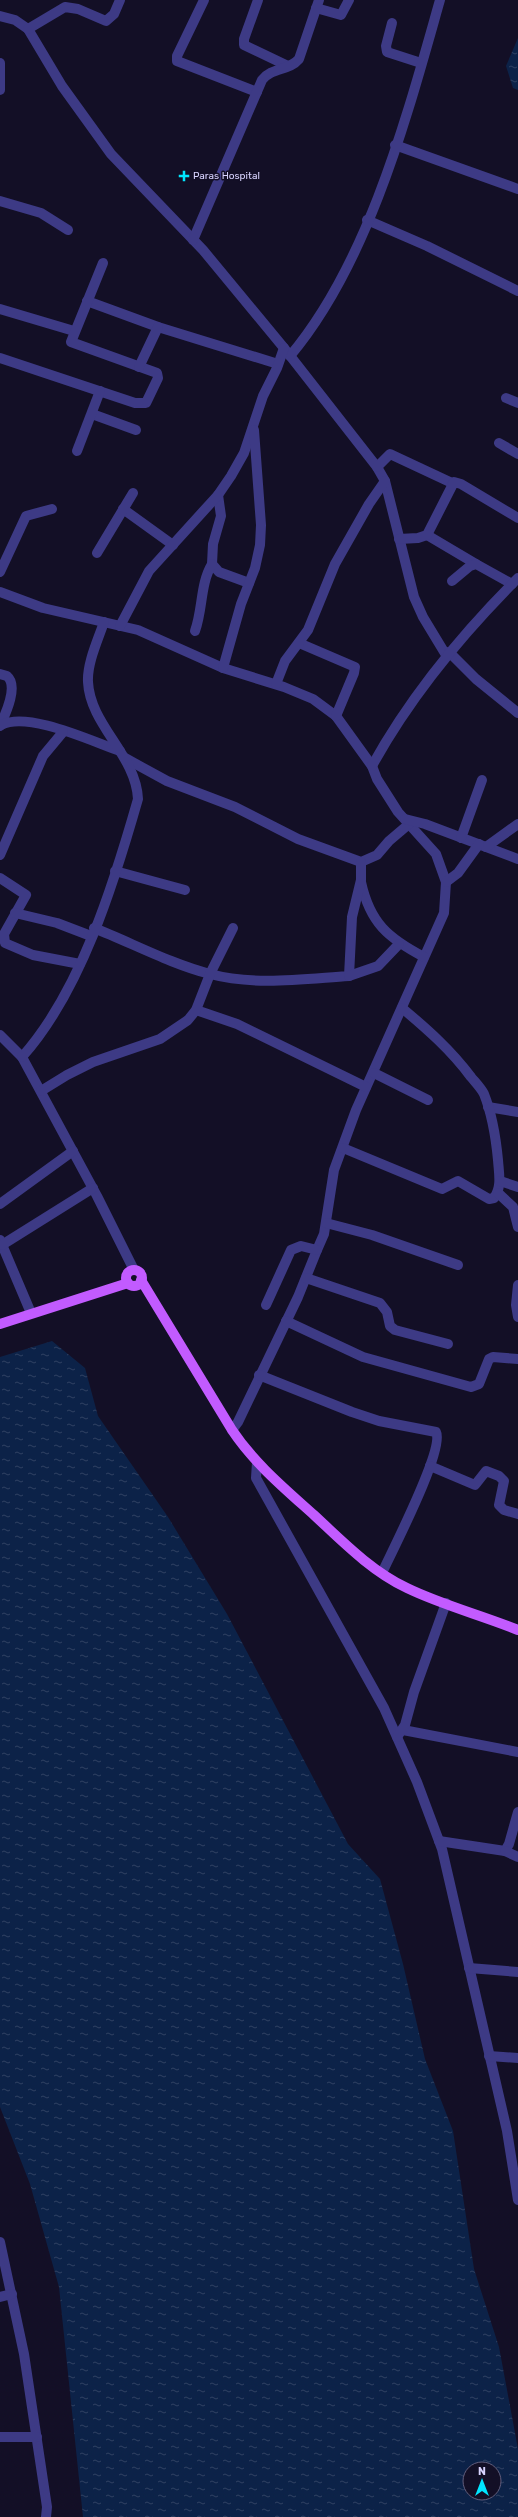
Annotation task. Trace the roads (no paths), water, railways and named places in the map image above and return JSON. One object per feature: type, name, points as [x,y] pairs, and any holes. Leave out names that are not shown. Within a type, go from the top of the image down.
[{"type":"main road","points":[[128,1283],[127,1274],[134,1270],[140,1273],[141,1280],[232,1430],[256,1462],[341,1540],[382,1573],[406,1588],[518,1630]]},
{"type":"main road","points":[[0,1324],[30,1313],[128,1283],[135,1286],[141,1280]]},
{"type":"street","points":[[28,29],[65,7],[78,9],[106,21],[114,14],[120,0]]},
{"type":"street","points":[[204,0],[177,56],[177,61],[257,92]]},
{"type":"street","points":[[258,0],[244,39],[244,45],[288,66]]},
{"type":"street","points":[[193,240],[257,92],[266,75],[300,60],[318,4],[341,16],[349,0]]},
{"type":"street","points":[[120,626],[150,571],[218,495],[244,453],[254,427],[262,396],[278,364],[329,302],[367,220],[395,146],[440,0]]},
{"type":"street","points":[[0,16],[15,20],[28,29],[62,86],[111,154],[193,240],[287,352],[377,467],[385,481],[417,604],[423,617],[448,654],[518,713]]},
{"type":"street","points":[[392,23],[386,46],[387,52],[421,64]]},
{"type":"street","points":[[0,63],[0,90]]},
{"type":"street","points":[[395,146],[518,189]]},
{"type":"street","points":[[0,201],[41,213],[68,230]]},
{"type":"street","points":[[367,220],[427,246],[518,291]]},
{"type":"street","points":[[0,358],[139,404],[146,403],[159,375],[72,343],[71,340],[103,263]]},
{"type":"street","points":[[87,301],[158,327],[278,364]]},
{"type":"street","points":[[0,309],[74,331]]},
{"type":"street","points":[[139,367],[158,327]]},
{"type":"street","points":[[77,451],[100,391]]},
{"type":"street","points":[[506,398],[518,404]]},
{"type":"street","points":[[92,414],[136,430]]},
{"type":"street","points":[[223,668],[255,568],[261,526],[254,427]]},
{"type":"street","points":[[499,443],[518,454]]},
{"type":"street","points":[[377,467],[390,454],[452,483],[456,482],[461,484],[518,518]]},
{"type":"street","points":[[276,684],[285,661],[308,630],[335,564],[369,504],[385,481]]},
{"type":"street","points":[[399,539],[418,538],[427,535],[452,483]]},
{"type":"street","points":[[98,552],[133,493]]},
{"type":"street","points":[[195,631],[202,609],[204,583],[212,564],[212,552],[221,516],[218,495]]},
{"type":"street","points":[[0,572],[26,516],[52,508]]},
{"type":"street","points":[[123,509],[173,545]]},
{"type":"street","points":[[372,766],[394,727],[448,654],[515,581],[476,564],[427,535]]},
{"type":"street","points":[[212,564],[219,572],[249,583]]},
{"type":"street","points":[[452,581],[470,566],[476,564]]},
{"type":"street","points":[[0,592],[44,608],[138,630],[223,668],[276,684],[312,699],[336,716],[372,766],[377,779],[407,822],[436,854],[446,882],[444,912],[374,1073],[366,1087],[334,1170],[326,1223],[317,1250],[286,1321],[259,1375],[238,1422],[232,1430]]},
{"type":"street","points":[[22,1057],[48,1022],[80,964],[115,871],[138,799],[137,786],[122,754],[106,730],[89,694],[87,680],[104,622]]},
{"type":"street","points":[[299,644],[355,667],[354,673],[336,716]]},
{"type":"street","points":[[0,674],[10,678],[11,683],[8,708],[0,726]]},
{"type":"street","points":[[0,726],[8,722],[30,722],[63,732],[122,754],[173,784],[235,807],[298,839],[361,862],[377,855],[407,822]]},
{"type":"street","points":[[0,855],[43,756],[63,732]]},
{"type":"street","points":[[461,838],[482,780]]},
{"type":"street","points":[[407,822],[425,824],[518,859]]},
{"type":"street","points":[[446,882],[458,873],[482,846],[518,824]]},
{"type":"street","points":[[349,976],[352,917],[361,880],[361,862]]},
{"type":"street","points":[[115,871],[184,890]]},
{"type":"street","points":[[0,878],[26,894],[2,939],[3,941],[8,946],[20,950],[80,964]]},
{"type":"street","points":[[361,880],[370,912],[384,930],[399,944],[424,958]]},
{"type":"street","points":[[16,913],[93,932],[210,974],[252,981],[349,976],[378,966],[399,944]]},
{"type":"street","points":[[41,1091],[93,1062],[160,1038],[182,1025],[196,1010],[210,974],[233,928]]},
{"type":"street","points":[[343,1148],[442,1189],[458,1181],[489,1199],[494,1198],[498,1193],[500,1182],[498,1155],[488,1107],[483,1093],[458,1060],[432,1033],[402,1008]]},
{"type":"street","points":[[196,1010],[237,1024],[366,1087]]},
{"type":"street","points":[[0,1035],[22,1057],[94,1188],[134,1270]]},
{"type":"street","points":[[374,1073],[428,1100]]},
{"type":"street","points":[[488,1107],[518,1112]]},
{"type":"street","points":[[0,1204],[73,1151]]},
{"type":"street","points":[[500,1182],[518,1187]]},
{"type":"street","points":[[30,1313],[1,1243],[94,1188]]},
{"type":"street","points":[[498,1193],[513,1207],[518,1227]]},
{"type":"street","points":[[326,1223],[372,1236],[458,1265]]},
{"type":"street","points":[[266,1305],[291,1250],[301,1246],[317,1250]]},
{"type":"street","points":[[306,1278],[380,1303],[387,1312],[390,1326],[395,1330],[448,1344]]},
{"type":"street","points":[[518,1285],[516,1314],[518,1317]]},
{"type":"street","points":[[286,1321],[362,1358],[471,1387],[479,1384],[489,1359],[493,1357],[518,1359]]},
{"type":"street","points":[[259,1375],[359,1414],[436,1432],[438,1437],[437,1448],[382,1573]]},
{"type":"street","points":[[256,1462],[256,1478],[300,1560],[400,1734],[439,1841],[453,1889],[469,1968],[507,2131],[518,2200]]},
{"type":"street","points":[[430,1466],[475,1485],[486,1472],[499,1476],[504,1481],[499,1505],[504,1510],[518,1514]]},
{"type":"street","points":[[400,1734],[446,1603]]},
{"type":"street","points":[[400,1734],[518,1752]]},
{"type":"street","points":[[505,1851],[509,1844],[518,1812]]},
{"type":"street","points":[[439,1841],[505,1851],[518,1857]]},
{"type":"street","points":[[469,1968],[518,1972]]},
{"type":"street","points":[[489,2056],[518,2058]]},
{"type":"street","points":[[0,2242],[12,2294],[37,2437],[46,2517]]},
{"type":"street","points":[[0,2297],[12,2294]]},
{"type":"street","points":[[0,2437],[37,2437]]},
{"type":"water","points":[[518,38],[518,90],[513,88],[506,66]]},
{"type":"water","points":[[52,1341],[85,1368],[98,1416],[168,1517],[227,1614],[348,1844],[380,1879],[403,1964],[425,2059],[453,2131],[474,2269],[499,2347],[518,2449],[518,2517],[83,2517],[59,2287],[30,2184],[0,2107],[0,1357]]},
{"type":"place","name":"Paras Hospital","points":[[184,176]]}]
